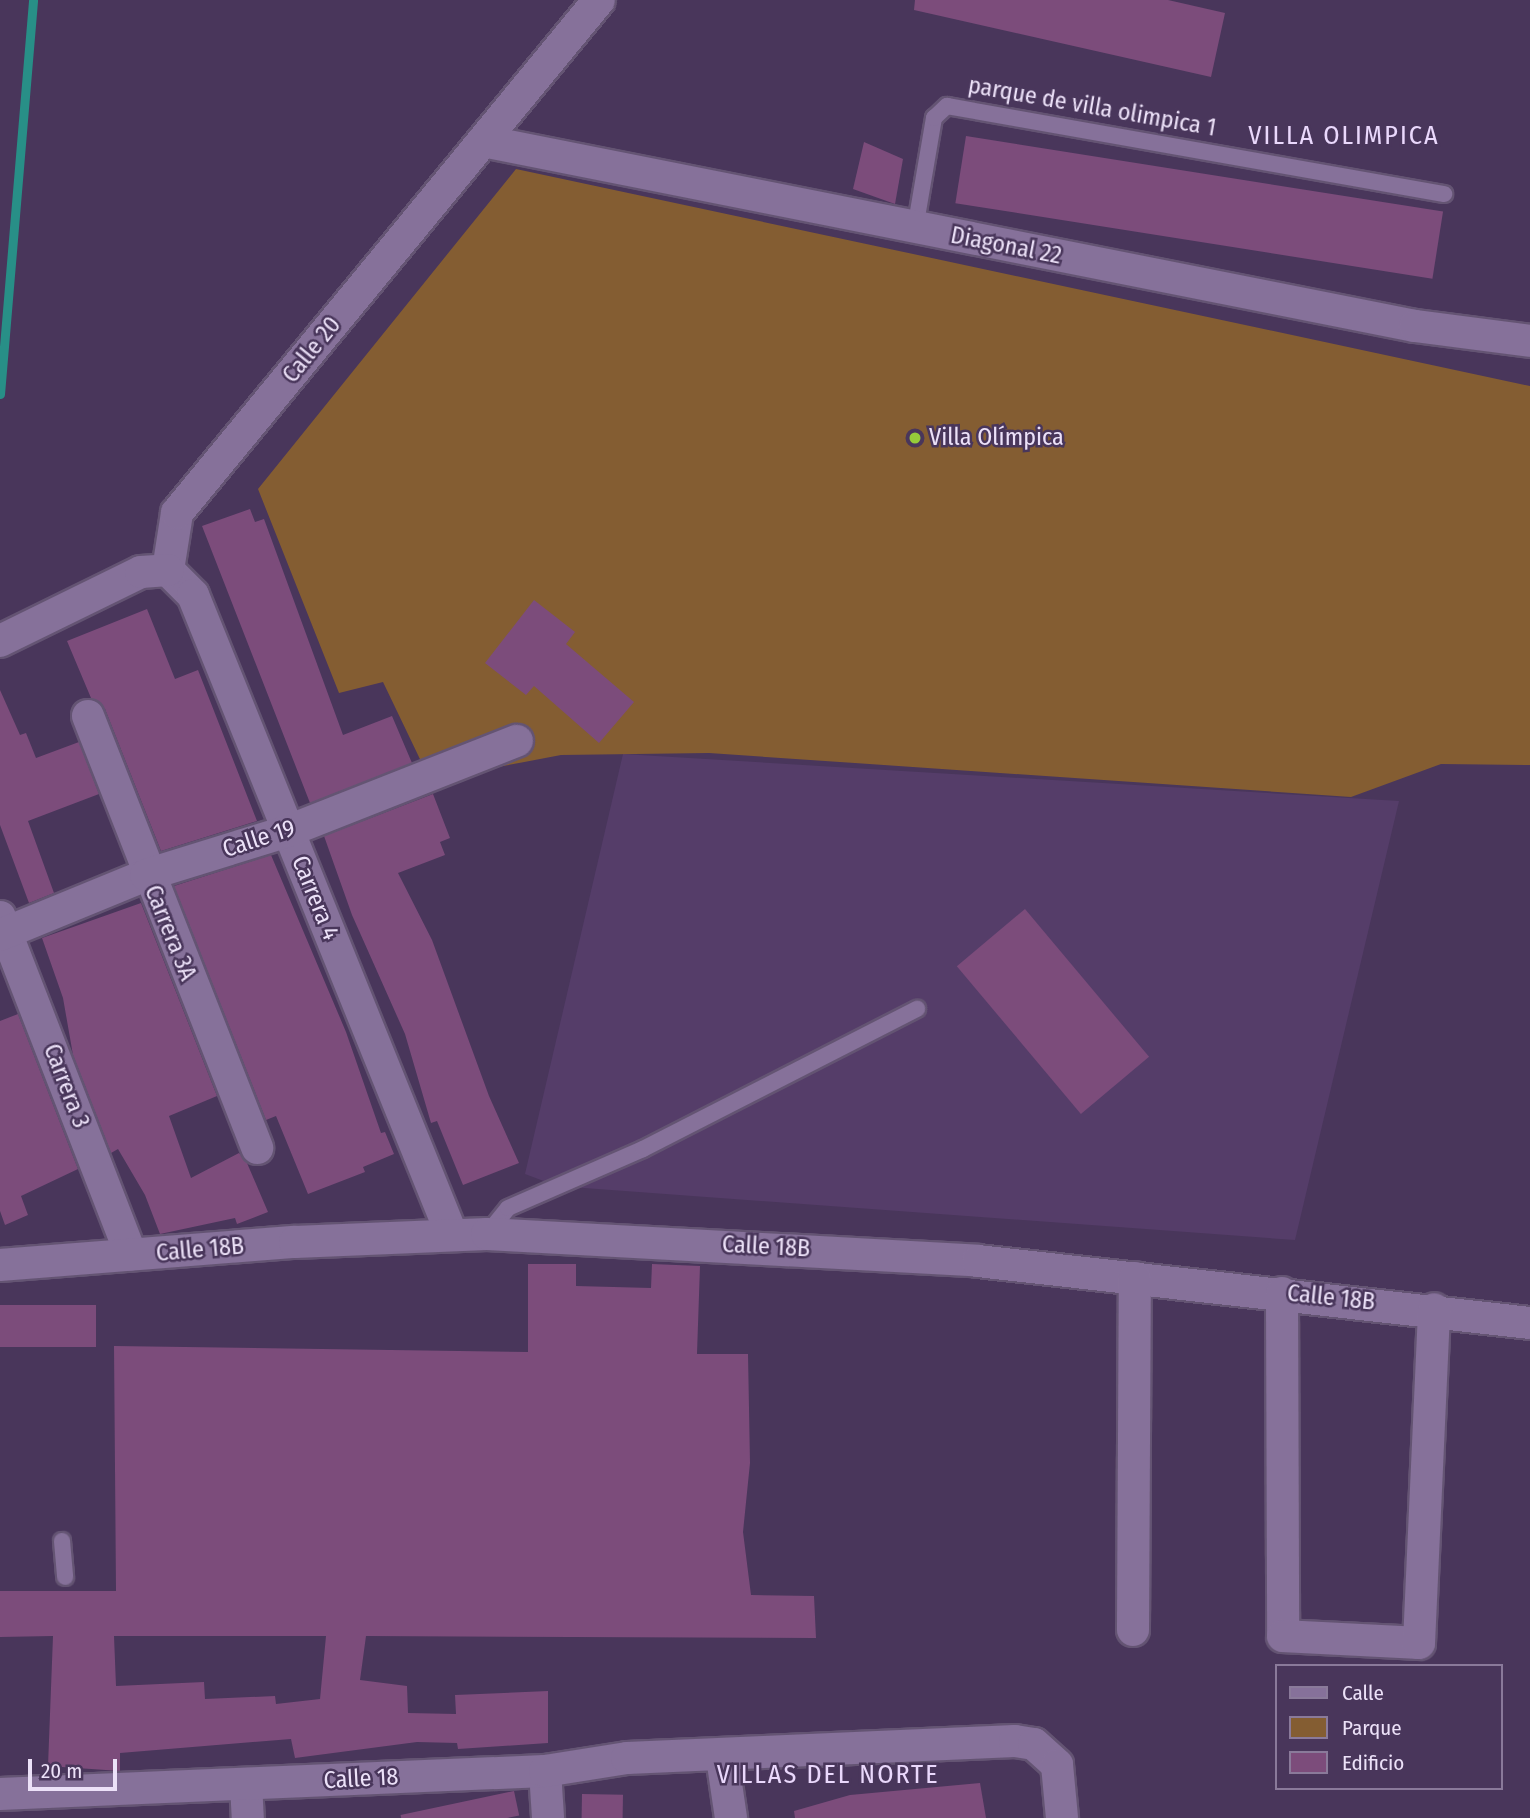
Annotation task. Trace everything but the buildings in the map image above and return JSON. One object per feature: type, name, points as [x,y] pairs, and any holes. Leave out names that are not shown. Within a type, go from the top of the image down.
[{"type":"street","name":"Calle 20","points":[[168,570],[177,513],[600,0]]},
{"type":"street","name":"Diagonal 22","points":[[483,141],[915,229],[1415,326],[1530,341]]},
{"type":"street","points":[[0,640],[141,572],[168,570]]},
{"type":"street","name":"Carrera 4","points":[[168,570],[193,596],[451,1233]]},
{"type":"street","name":"Carrera 3A","points":[[88,716],[146,875],[257,1148]]},
{"type":"street","name":"Calle 19","points":[[2,928],[146,875],[289,831],[517,741]]},
{"type":"street","name":"Carrera 3","points":[[2,928],[131,1255]]},
{"type":"street","name":"Calle 18B","points":[[0,1265],[451,1233],[487,1234],[789,1259],[1135,1278],[1530,1323]]},
{"type":"street","points":[[1133,1630],[1135,1278]]},
{"type":"street","points":[[1282,1293],[1283,1636],[1419,1643],[1434,1310]]},
{"type":"street","name":"Calle 18","points":[[0,1794],[545,1771],[627,1758],[722,1757],[1034,1744],[1057,1765],[1062,1818]]},
{"type":"street","points":[[722,1757],[731,1818]]},
{"type":"street","points":[[545,1771],[548,1818]]},
{"type":"street","points":[[246,1784],[248,1818]]},
{"type":"lane","name":"parque de villa olimpica 1","points":[[915,229],[933,118],[947,106],[964,106],[1444,194]]},
{"type":"lane","points":[[487,1234],[508,1208],[643,1149],[917,1009]]},
{"type":"lane","points":[[62,1541],[65,1577]]},
{"type":"shaded area","points":[[623,754],[1399,801],[1295,1240],[557,1186],[525,1174]]},
{"type":"green space","name":"Villa Olímpica","points":[[516,169],[1530,386],[1530,765],[1441,764],[1351,797],[709,753],[561,755],[430,780],[383,682],[339,693],[258,489]]},
{"type":"waterway","points":[[0,394],[33,0]]},
{"type":"place","name":"Villa Olímpica","points":[[915,438]]},
{"type":"district","name":"VILLA OLIMPICA","points":[[1344,136]]},
{"type":"district","name":"VILLAS DEL NORTE","points":[[828,1775]]}]
